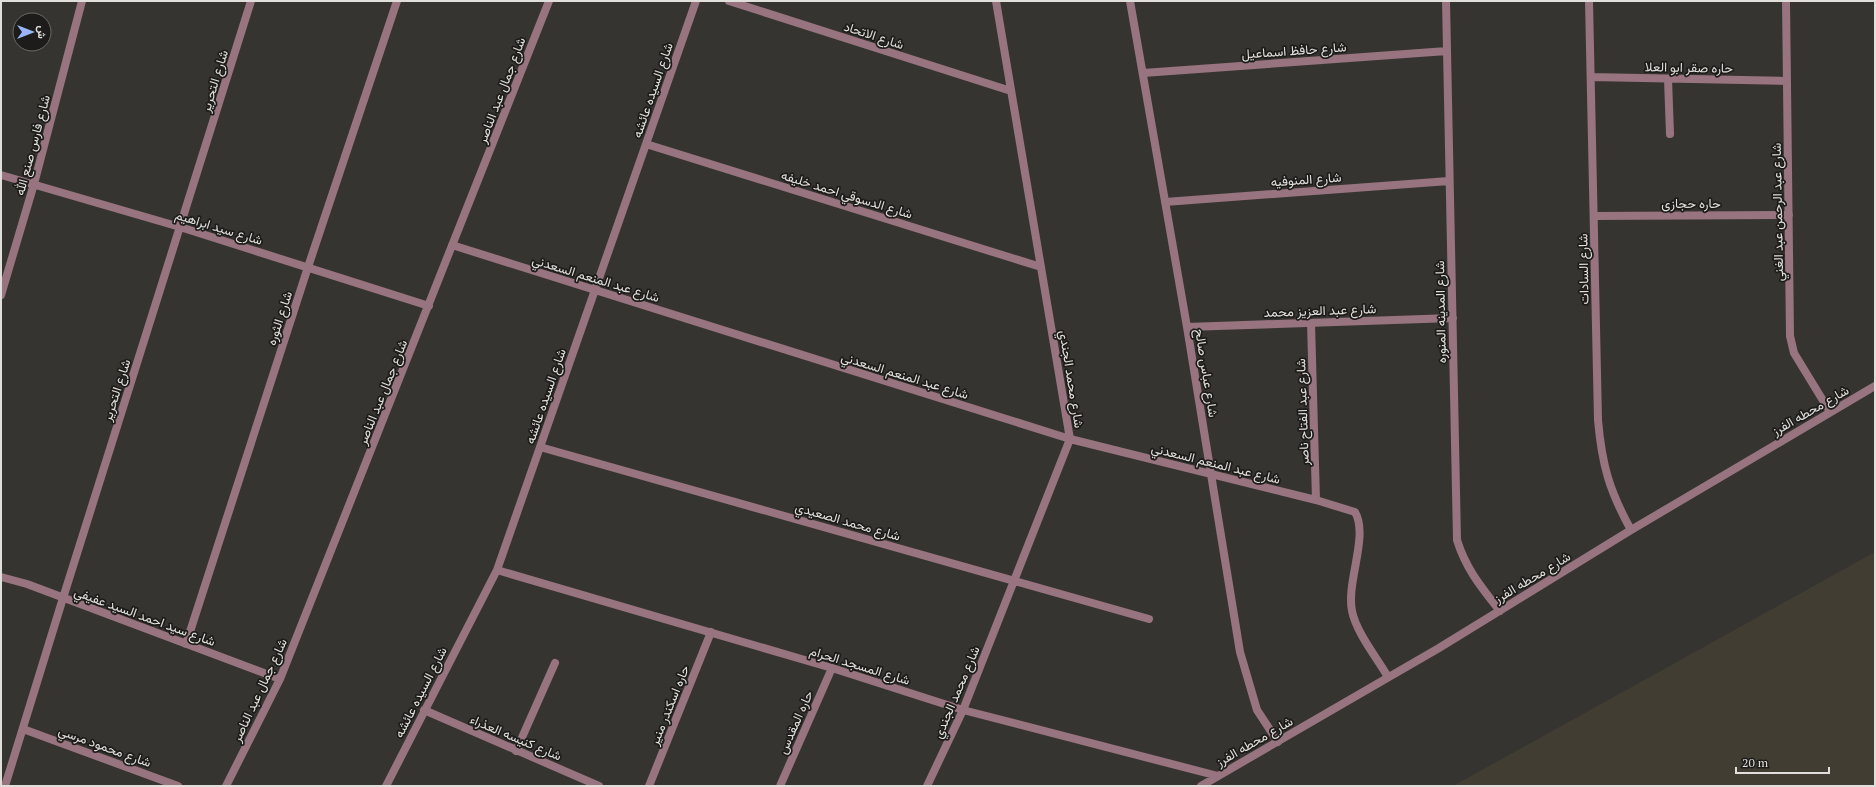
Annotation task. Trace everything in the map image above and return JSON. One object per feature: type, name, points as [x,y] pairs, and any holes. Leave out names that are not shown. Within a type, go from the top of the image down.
[{"type":"street","name":"شارع فارس صنع الله","points":[[1,295],[34,184],[82,1]]},
{"type":"street","name":"شارع التحرير","points":[[5,786],[252,1]]},
{"type":"street","name":"شارع الثوره","points":[[186,644],[308,267],[397,1]]},
{"type":"street","name":"شارع جمال عبد الناصر","points":[[226,786],[280,679],[549,1]]},
{"type":"street","name":"شارع السيده عائشه","points":[[386,786],[497,570],[696,1]]},
{"type":"street","name":"شارع الاتحاد","points":[[729,1],[1011,91]]},
{"type":"street","name":"شارع محمد الجندي","points":[[927,786],[964,710],[1070,439],[996,1]]},
{"type":"street","name":"شارع عباس صالح","points":[[1130,1],[1187,327],[1240,652],[1256,710],[1278,742]]},
{"type":"street","name":"شارع المدينه المنوره","points":[[1446,1],[1457,540],[1463,558],[1473,577],[1500,610]]},
{"type":"street","name":"شارع السادات","points":[[1589,1],[1598,420],[1606,477],[1616,504],[1631,530]]},
{"type":"street","name":"شارع عبد الرحمن عبد الغني","points":[[1786,1],[1790,336],[1794,353],[1830,412]]},
{"type":"street","name":"شارع حافظ اسماعيل","points":[[1143,73],[1447,51]]},
{"type":"street","name":"حاره صقر ابو العلا","points":[[1591,77],[1787,81]]},
{"type":"street","points":[[1668,78],[1670,134]]},
{"type":"street","name":"شارع الدسوقي احمد خليفه","points":[[646,144],[1042,267]]},
{"type":"street","name":"شارع سيد ابراهيم","points":[[1,175],[180,227],[429,306]]},
{"type":"street","name":"شارع المنوفيه","points":[[1165,202],[1450,181]]},
{"type":"street","name":"حاره حجازى","points":[[1594,216],[1789,215]]},
{"type":"street","name":"شارع عبد المنعم السعدني","points":[[452,246],[1070,439],[1316,500],[1355,512],[1360,525],[1350,599],[1352,611],[1355,623],[1388,678]]},
{"type":"street","name":"شارع عبد العزيز محمد","points":[[1187,327],[1453,318]]},
{"type":"street","name":"شارع عبد الفتاح ناصر","points":[[1311,323],[1316,500]]},
{"type":"street","name":"شارع محطه الفرز","points":[[1201,786],[1388,678],[1631,530],[1875,386]]},
{"type":"street","name":"شارع محمد الصعيدي","points":[[540,447],[1149,619]]},
{"type":"street","name":"شارع المسجد الحرام","points":[[497,570],[832,668],[964,710],[1218,776]]},
{"type":"street","name":"شارع سيد احمد السيد عفيفي","points":[[1,577],[27,584],[280,679]]},
{"type":"street","name":"حاره اسكندر منير","points":[[649,786],[711,632]]},
{"type":"street","points":[[516,751],[556,663]]},
{"type":"street","name":"حاره المقدس","points":[[780,786],[832,668]]},
{"type":"street","name":"شارع كنيسه العذراء","points":[[424,710],[600,786]]},
{"type":"street","name":"شارع محمود مرسي","points":[[23,729],[178,786]]},
{"type":"shaded area","points":[[1875,552],[1875,786],[1453,786]]}]
